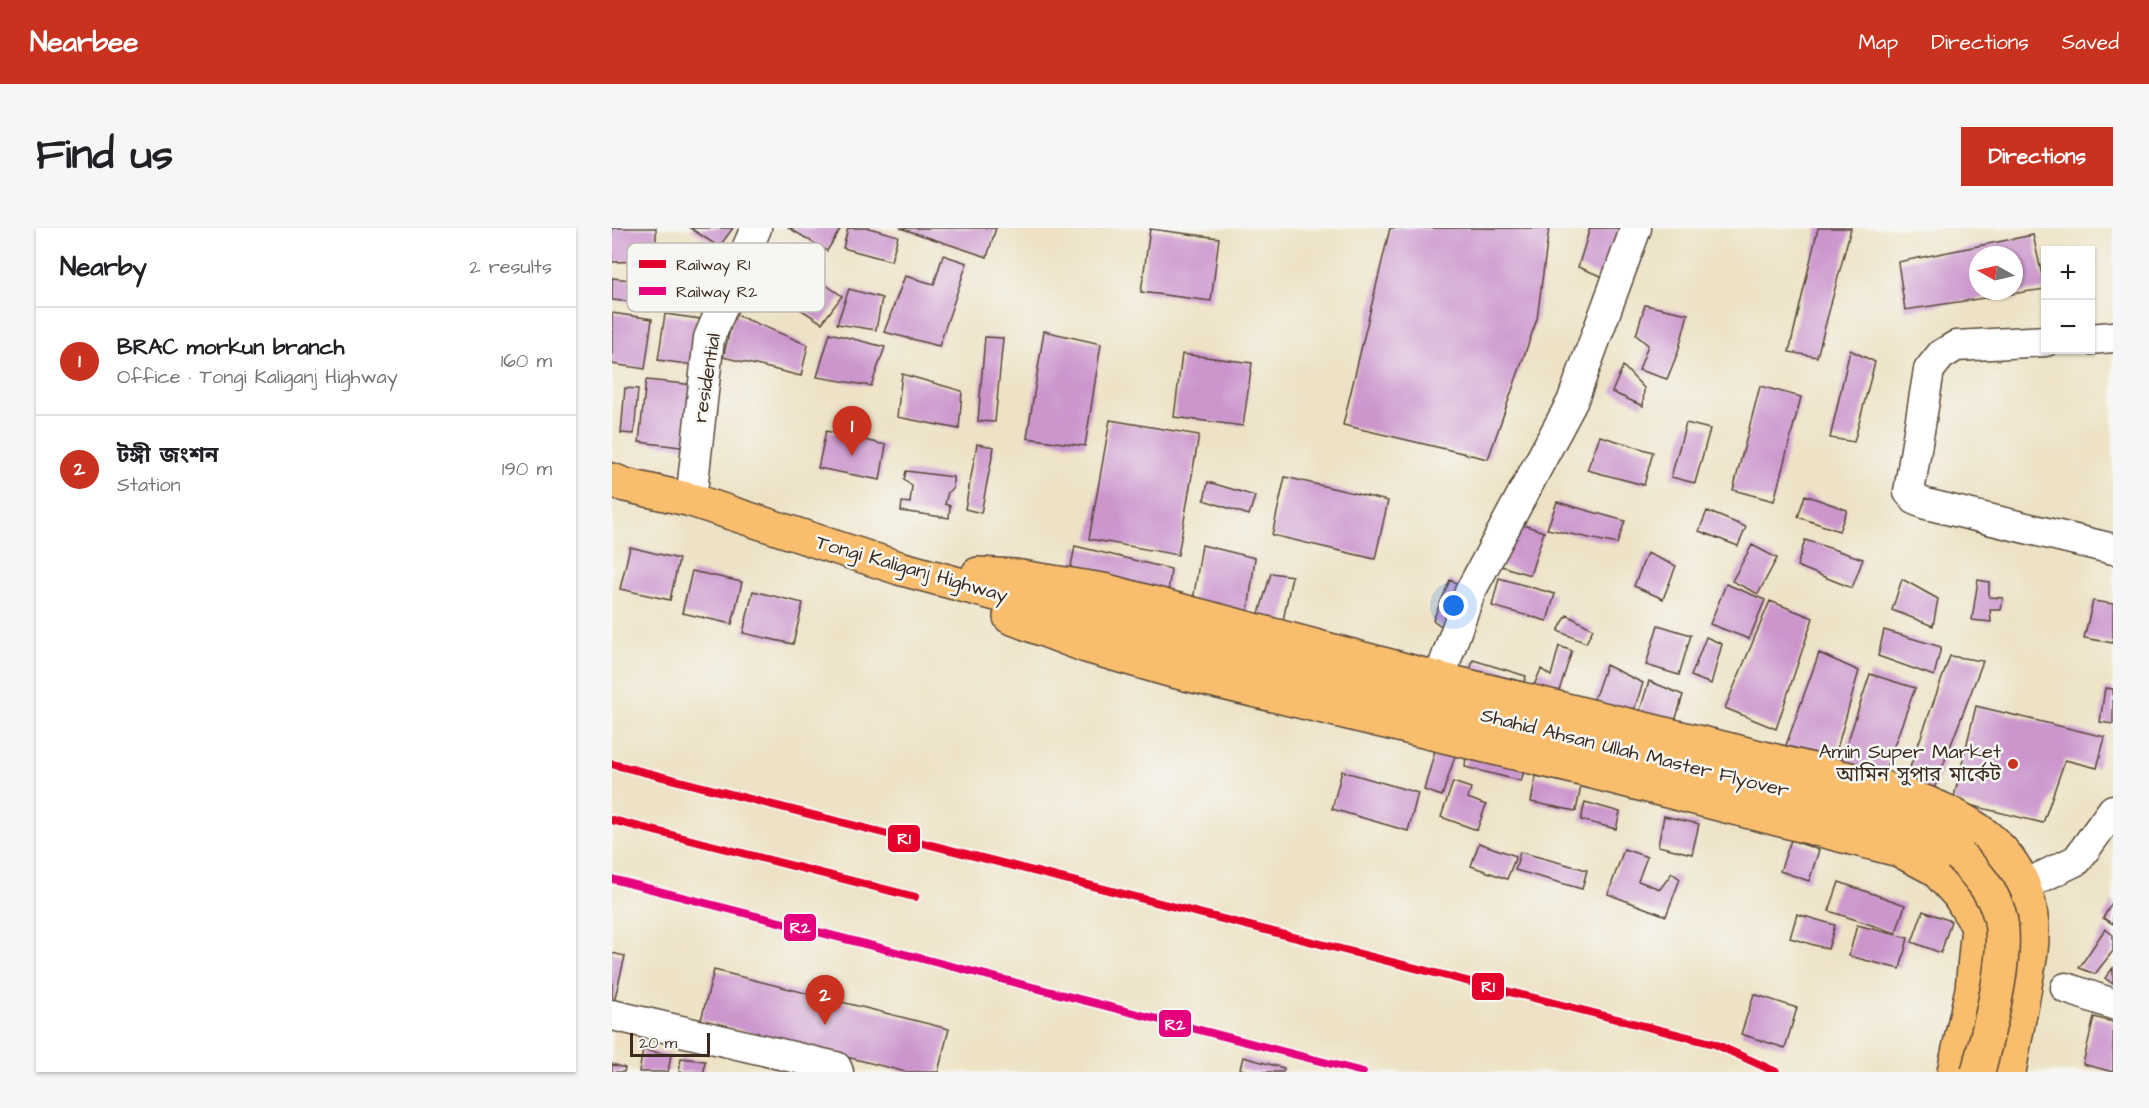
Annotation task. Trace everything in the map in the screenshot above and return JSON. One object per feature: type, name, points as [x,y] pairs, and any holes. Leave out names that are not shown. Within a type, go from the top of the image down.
[{"type":"main road","name":"Tongi Kaliganj Highway","points":[[612,480],[691,500],[898,568],[1215,653]]},
{"type":"main road","points":[[898,568],[1015,576],[1103,590],[1439,679],[1903,794],[1935,805],[1967,822],[1995,842],[2012,862],[2025,885],[2031,910],[2030,959],[2009,1072]]},
{"type":"main road","points":[[898,568],[1007,616],[1074,642],[1169,670],[1565,765],[1899,850],[1935,869],[1958,894],[1978,926],[1972,989],[1954,1072]]},
{"type":"main road","name":"Shahid Ahsan Ullah Master Flyover","points":[[1215,653],[1871,810],[1908,822],[1938,837],[1978,874],[1990,892],[1999,913],[2003,936],[1995,1002],[1978,1072]]},
{"type":"street","name":"residential","points":[[750,243],[756,228]]},
{"type":"street","points":[[1439,679],[1470,592],[1572,402],[1636,228]]},
{"type":"street","name":"residential","points":[[691,500],[709,338],[720,312]]},
{"type":"street","points":[[2095,339],[2113,337]]},
{"type":"street","points":[[2041,341],[1956,346],[1941,355],[1929,370],[1909,492],[1916,500],[1926,504],[2113,549]]},
{"type":"street","points":[[1978,926],[2025,885],[2077,860],[2113,810]]},
{"type":"street","points":[[2066,988],[2113,1004]]},
{"type":"street","points":[[612,1015],[836,1067],[838,1072]]},
{"type":"building","points":[[612,228],[656,228],[656,243],[627,243],[627,262],[612,262]]},
{"type":"building","points":[[690,228],[733,228],[722,243],[713,243]]},
{"type":"building","points":[[789,228],[841,228],[827,251],[825,243],[814,243]]},
{"type":"building","points":[[848,228],[869,228],[898,236],[891,261],[843,248]]},
{"type":"building","points":[[900,228],[996,228],[987,257]]},
{"type":"building","points":[[1390,228],[1549,228],[1537,319],[1488,459],[1343,425]]},
{"type":"building","points":[[1590,228],[1626,228],[1606,278],[1578,267]]},
{"type":"building","points":[[1818,228],[1851,228],[1817,357],[1789,352]]},
{"type":"building","points":[[1150,229],[1219,238],[1211,301],[1141,292]]},
{"type":"building","points":[[2033,235],[2041,271],[2041,290],[2023,292],[2023,246],[1978,246]]},
{"type":"building","points":[[1969,248],[1969,300],[1972,300],[1905,310],[1898,262]]},
{"type":"building","points":[[943,255],[967,263],[939,346],[884,332],[905,276],[934,284]]},
{"type":"building","points":[[612,278],[627,280],[627,301],[612,300]]},
{"type":"building","points":[[825,284],[842,296],[822,323],[805,312],[825,312]]},
{"type":"building","points":[[849,289],[882,298],[876,330],[837,324]]},
{"type":"building","points":[[1645,305],[1688,314],[1678,352],[1667,379],[1639,370],[1648,345],[1636,335]]},
{"type":"building","points":[[612,313],[652,319],[645,369],[612,364]]},
{"type":"building","points":[[665,314],[700,319],[694,365],[658,360]]},
{"type":"building","points":[[734,314],[808,345],[801,376],[723,357]]},
{"type":"building","points":[[1044,331],[1101,344],[1085,446],[1027,438]]},
{"type":"building","points":[[830,333],[885,347],[871,386],[817,377]]},
{"type":"building","points":[[985,337],[1003,338],[995,422],[978,421]]},
{"type":"building","points":[[1850,350],[1875,362],[1854,442],[1830,438]]},
{"type":"building","points":[[1182,354],[1252,363],[1243,426],[1174,417]]},
{"type":"building","points":[[1623,366],[1644,388],[1643,406],[1612,392]]},
{"type":"building","points":[[902,374],[962,391],[959,429],[897,417]]},
{"type":"building","points":[[646,380],[695,385],[689,448],[639,442]]},
{"type":"building","points":[[1760,386],[1801,397],[1774,501],[1733,490]]},
{"type":"building","points":[[625,388],[638,389],[634,434],[621,433]]},
{"type":"building","points":[[1110,420],[1199,435],[1178,555],[1089,539]]},
{"type":"building","points":[[1686,423],[1710,429],[1695,483],[1671,477]]},
{"type":"building","points":[[826,431],[886,445],[880,480],[818,468]]},
{"type":"building","points":[[1600,436],[1653,452],[1644,485],[1587,470]]},
{"type":"building","points":[[977,444],[994,447],[981,513],[965,509]]},
{"type":"building","points":[[906,471],[953,477],[953,489],[948,492],[945,504],[950,506],[949,518],[901,511],[902,502],[910,503],[912,486],[904,480]]},
{"type":"building","points":[[1285,477],[1388,501],[1375,559],[1272,535]]},
{"type":"building","points":[[1208,482],[1255,496],[1249,515],[1204,500]]},
{"type":"building","points":[[1805,495],[1847,510],[1839,531],[1798,517]]},
{"type":"building","points":[[1557,502],[1625,521],[1617,544],[1547,529]]},
{"type":"building","points":[[1707,511],[1746,527],[1738,546],[1699,531]]},
{"type":"building","points":[[1515,522],[1544,532],[1530,575],[1501,566]]},
{"type":"building","points":[[1805,540],[1863,559],[1852,588],[1797,566]]},
{"type":"building","points":[[1202,545],[1255,558],[1247,619],[1191,613]]},
{"type":"building","points":[[1752,545],[1777,558],[1758,594],[1732,581]]},
{"type":"building","points":[[1075,546],[1171,569],[1166,609],[1067,586]]},
{"type":"building","points":[[630,547],[679,559],[670,600],[620,589]]},
{"type":"building","points":[[1647,553],[1676,566],[1663,599],[1634,586]]},
{"type":"building","points":[[692,571],[742,582],[732,624],[682,613]]},
{"type":"building","points":[[1271,573],[1292,576],[1282,626],[1258,617]]},
{"type":"building","points":[[1499,578],[1555,594],[1547,621],[1492,606]]},
{"type":"building","points":[[1902,579],[1938,599],[1933,626],[1892,610]]},
{"type":"building","points":[[1450,580],[1468,589],[1448,631],[1433,620]]},
{"type":"building","points":[[1978,580],[1989,582],[1989,597],[2003,598],[2001,610],[1990,610],[1991,622],[1972,620]]},
{"type":"building","points":[[1726,584],[1765,600],[1749,639],[1710,624]]},
{"type":"building","points":[[753,591],[803,603],[793,644],[743,633]]},
{"type":"building","points":[[1770,601],[1813,618],[1776,729],[1725,708]]},
{"type":"building","points":[[2093,601],[2113,604],[2113,643],[2084,638]]},
{"type":"building","points":[[1567,615],[1593,629],[1586,643],[1558,631]]},
{"type":"building","points":[[1658,625],[1691,635],[1679,675],[1646,665]]},
{"type":"building","points":[[1884,630],[1941,647],[1934,676],[1878,656]]},
{"type":"building","points":[[1706,637],[1722,644],[1711,684],[1691,676]]},
{"type":"building","points":[[1559,646],[1572,651],[1554,706],[1527,702],[1541,669],[1551,676]]},
{"type":"building","points":[[1819,653],[1859,671],[1830,773],[1781,759]]},
{"type":"building","points":[[1950,656],[1983,661],[1932,794],[1903,787]]},
{"type":"building","points":[[1473,660],[1526,676],[1518,702],[1466,686]]},
{"type":"building","points":[[1606,665],[1643,683],[1626,734],[1593,702]]},
{"type":"building","points":[[1870,674],[1915,688],[1883,776],[1841,762]]},
{"type":"building","points":[[1649,681],[1683,695],[1667,748],[1631,740]]},
{"type":"building","points":[[2105,688],[2113,689],[2113,724],[2100,722]]},
{"type":"building","name":"Amin Super Market আমিন সুপার মার্কেট","points":[[1976,706],[2105,737],[2097,768],[2065,760],[2043,823],[1953,801]]},
{"type":"building","points":[[1467,743],[1528,759],[1521,781],[1465,767]]},
{"type":"building","points":[[1436,747],[1456,753],[1442,796],[1424,790]]},
{"type":"building","points":[[1342,771],[1418,793],[1408,831],[1332,809]]},
{"type":"building","points":[[1536,776],[1581,786],[1576,811],[1531,802]]},
{"type":"building","points":[[1453,782],[1471,788],[1468,798],[1486,805],[1477,830],[1441,817]]},
{"type":"building","points":[[1585,802],[1620,812],[1616,829],[1581,820]]},
{"type":"building","points":[[1664,816],[1699,824],[1692,854],[1658,846]]},
{"type":"building","points":[[1791,840],[1819,850],[1809,881],[1780,871]]},
{"type":"building","points":[[1479,843],[1516,856],[1507,879],[1471,866]]},
{"type":"building","points":[[1624,849],[1647,857],[1638,881],[1660,889],[1672,873],[1680,879],[1666,916],[1608,894]]},
{"type":"building","points":[[1520,852],[1587,870],[1582,889],[1515,870]]},
{"type":"building","points":[[1839,882],[1905,905],[1896,933],[1829,911]]},
{"type":"building","points":[[2113,901],[2113,924],[2103,918]]},
{"type":"building","points":[[1923,911],[1951,921],[1941,953],[1912,942]]},
{"type":"building","points":[[1797,914],[1835,925],[1828,949],[1790,938]]},
{"type":"building","points":[[1857,925],[1908,938],[1900,969],[1849,956]]},
{"type":"building","points":[[2105,929],[2113,935],[2113,951],[2095,974],[2079,968]]},
{"type":"building","points":[[612,953],[625,956],[613,1006],[612,1006]]},
{"type":"building","points":[[2113,968],[2113,984],[2105,978]]},
{"type":"building","points":[[714,970],[949,1029],[938,1072],[906,1072],[701,1020]]},
{"type":"building","points":[[1754,994],[1797,1008],[1785,1048],[1741,1034]]},
{"type":"building","points":[[2094,1017],[2113,1022],[2113,1072],[2083,1064]]},
{"type":"building","points":[[643,1050],[671,1055],[668,1072],[639,1072]]},
{"type":"building","points":[[1243,1057],[1284,1068],[1283,1072],[1252,1072],[1240,1069]]},
{"type":"building","points":[[681,1058],[705,1061],[704,1072],[679,1072]]},
{"type":"building","points":[[612,1064],[625,1068],[624,1072],[612,1072]]},
{"type":"rail line","name":"R1","points":[[612,764],[1715,1044],[1776,1072]]},
{"type":"rail line","name":"R1","points":[[612,820],[915,897]]},
{"type":"rail line","name":"R2","points":[[612,879],[1363,1072]]},
{"type":"place","name":"BRAC morkun branch","points":[[852,456]]},
{"type":"place","name":"Amin Super Market আমিন সুপার মার্কেট","points":[[2013,764]]},
{"type":"place","name":"টঙ্গী জংশন","points":[[825,1025]]}]
